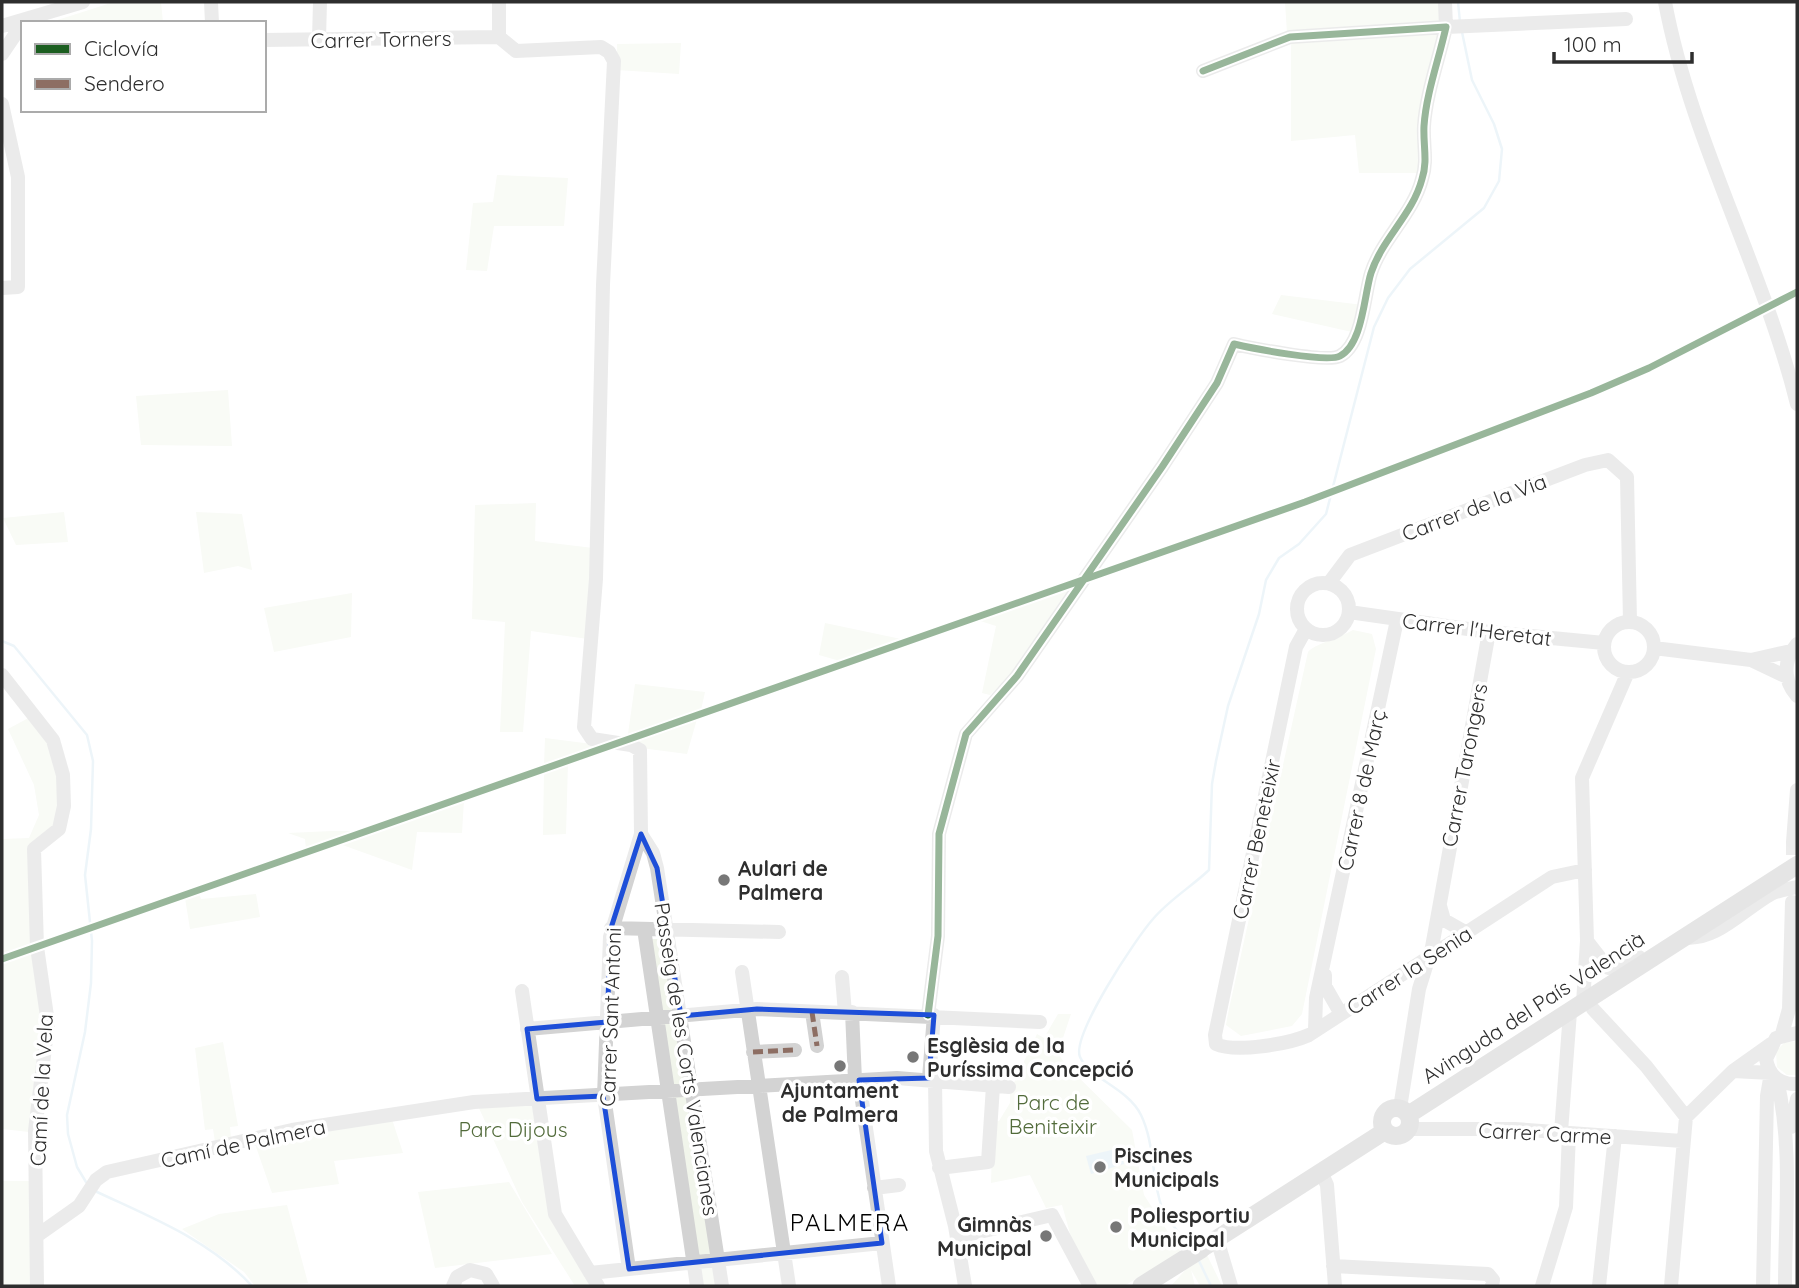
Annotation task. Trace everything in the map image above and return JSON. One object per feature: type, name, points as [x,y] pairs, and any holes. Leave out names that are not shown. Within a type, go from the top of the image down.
[{"type":"highway","points":[[1153,1285],[1176,1265],[1201,1250]]},
{"type":"main road","name":"Avinguda del País Valencià","points":[[1405,1118],[1585,1005],[1773,875],[1797,865]]},
{"type":"main road","points":[[1391,1109],[1405,1118],[1396,1136],[1385,1131],[1382,1121],[1385,1113],[1391,1109]]},
{"type":"main road","points":[[1201,1250],[1385,1131]]},
{"type":"street","points":[[26,21],[83,2]]},
{"type":"street","points":[[211,2],[212,21]]},
{"type":"street","points":[[319,39],[320,2]]},
{"type":"street","points":[[499,2],[499,37]]},
{"type":"street","points":[[965,1286],[958,1237],[939,1168],[934,1131],[931,1015],[938,936],[939,834],[961,746],[973,723],[1017,676],[1217,383],[1234,344],[1260,350],[1335,358],[1347,351],[1364,313],[1370,275],[1379,254],[1422,182],[1426,161],[1424,125],[1456,27],[1445,2]]},
{"type":"street","points":[[1665,2],[1701,130],[1765,302],[1797,404]]},
{"type":"street","points":[[1203,71],[1290,37],[1626,19]]},
{"type":"street","points":[[2,26],[21,22]]},
{"type":"street","points":[[2,54],[21,25]]},
{"type":"street","name":"Carrer Torners","points":[[266,40],[499,37]]},
{"type":"street","name":"Carrer Sant Antoni","points":[[499,37],[516,51],[601,47],[609,52],[614,61],[603,285],[596,579],[584,727],[592,740],[631,745],[640,750],[641,834],[611,928],[604,1096],[629,1269]]},
{"type":"street","points":[[2,104],[18,177],[18,287],[2,288]]},
{"type":"street","name":"Carrer de la Via","points":[[1329,583],[1350,555],[1592,462],[1608,460],[1626,477],[1630,621]]},
{"type":"street","points":[[1329,583],[1347,597],[1349,612],[1347,620],[1336,632],[1321,635],[1306,629],[1298,616],[1301,594],[1314,584],[1329,583]]},
{"type":"street","name":"Carrer l'Heretat","points":[[1349,612],[1489,632],[1604,643]]},
{"type":"street","name":"Carrer 8 de Març","points":[[1315,1030],[1316,998],[1397,620]]},
{"type":"street","points":[[1630,621],[1650,633],[1654,648],[1646,665],[1628,672],[1612,665],[1607,659],[1604,643],[1613,627],[1630,621]]},
{"type":"street","name":"Carrer Beneteixir","points":[[1224,1047],[1216,1044],[1215,1035],[1296,647],[1306,629]]},
{"type":"street","name":"Carrer Tarongers","points":[[1405,1118],[1427,960],[1489,632]]},
{"type":"street","points":[[1751,660],[1794,647],[1787,677]]},
{"type":"street","points":[[1654,648],[1751,660],[1787,677],[1797,696]]},
{"type":"street","points":[[1542,1286],[1566,1207],[1565,1133],[1585,1005],[1594,975],[1587,941],[1582,778],[1628,672]]},
{"type":"street","name":"Camí de la Vela","points":[[2,676],[53,740],[63,775],[64,806],[59,829],[34,849],[37,947],[48,1023],[35,1131],[37,1286]]},
{"type":"street","points":[[1795,848],[1797,790]]},
{"type":"street","name":"Passeig de les Corts Valencianes","points":[[641,834],[655,860],[722,1286]]},
{"type":"street","name":"Avinguda del País Valencià","points":[[1587,941],[1605,967],[1619,968],[1773,875],[1795,848]]},
{"type":"street","name":"Carrer la Senia","points":[[1224,1047],[1286,1042],[1315,1030],[1552,877],[1586,870]]},
{"type":"street","name":"Avinguda del País Valencià","points":[[1683,937],[1693,939],[1709,934],[1771,894],[1797,887]]},
{"type":"street","points":[[1439,897],[1444,919],[1468,933]]},
{"type":"street","name":"Carrer Tarongers","points":[[1439,897],[1444,948]]},
{"type":"street","points":[[1671,1286],[1686,1117],[1733,1071],[1790,1033],[1792,902]]},
{"type":"street","points":[[611,928],[779,932]]},
{"type":"street","name":"Passeig de les Corts Valencianes","points":[[644,929],[697,1286]]},
{"type":"street","name":"Carrer 8 de Març","points":[[1325,960],[1325,986],[1341,1014]]},
{"type":"street","points":[[741,972],[789,1286]]},
{"type":"street","points":[[842,977],[889,1286]]},
{"type":"street","points":[[522,991],[555,1214],[598,1286]]},
{"type":"street","points":[[1585,1005],[1646,1066],[1686,1117]]},
{"type":"street","points":[[1789,1009],[1797,1027]]},
{"type":"street","points":[[527,1029],[747,1010],[931,1015],[1040,1022]]},
{"type":"street","points":[[812,1012],[817,1046]]},
{"type":"street","points":[[1771,1044],[1766,1059],[1774,1076],[1785,1116],[1787,1146],[1785,1286]]},
{"type":"street","points":[[753,1052],[794,1050]]},
{"type":"street","points":[[1733,1071],[1774,1076],[1797,1084]]},
{"type":"street","points":[[1763,1286],[1767,1096],[1774,1076]]},
{"type":"street","name":"Camí de Palmera","points":[[38,1235],[79,1206],[96,1180],[107,1172],[292,1130],[474,1102],[857,1080],[932,1079],[1009,1087]]},
{"type":"street","points":[[939,1168],[988,1162],[993,1086]]},
{"type":"street","points":[[1787,1146],[1797,1099]]},
{"type":"street","name":"Carrer Carme","points":[[1405,1118],[1492,1128],[1682,1141]]},
{"type":"street","points":[[1599,1286],[1615,1136]]},
{"type":"street","points":[[1321,1172],[1327,1185],[1335,1286]]},
{"type":"street","points":[[874,1188],[899,1185]]},
{"type":"street","points":[[958,1237],[1047,1214],[1054,1215],[1090,1286]]},
{"type":"street","points":[[1217,1239],[1231,1286]]},
{"type":"street","points":[[590,1273],[882,1243]]},
{"type":"street","points":[[1333,1266],[1488,1274],[1493,1280],[1492,1286]]},
{"type":"street","points":[[453,1286],[457,1277],[470,1270],[486,1274],[493,1286]]},
{"type":"highlighted area","points":[[641,834],[657,868],[681,1016],[757,1009],[934,1015],[929,1078],[859,1080],[882,1243],[629,1269],[603,1096],[537,1099],[527,1029],[607,1022],[611,928]]},
{"type":"green space","points":[[114,2],[161,2],[163,21],[54,21]]},
{"type":"green space","points":[[1285,2],[1440,2],[1439,35],[1420,173],[1359,173],[1355,135],[1291,141],[1291,43],[1287,33]]},
{"type":"green space","points":[[681,43],[679,74],[617,70],[617,44]]},
{"type":"green space","points":[[497,175],[568,178],[564,226],[494,226],[487,271],[466,270],[473,203],[493,202]]},
{"type":"green space","points":[[1281,295],[1363,305],[1352,332],[1272,314]]},
{"type":"green space","points":[[228,390],[232,446],[141,445],[136,396]]},
{"type":"green space","points":[[536,503],[535,541],[593,548],[588,639],[531,631],[523,732],[500,732],[505,622],[472,619],[475,505]]},
{"type":"green space","points":[[64,512],[68,542],[16,545],[3,518]]},
{"type":"green space","points":[[196,512],[242,514],[252,570],[238,566],[204,573]]},
{"type":"green space","points":[[1076,583],[1014,673],[990,695],[982,693],[996,626],[974,619]]},
{"type":"green space","points":[[352,593],[351,637],[274,652],[264,608]]},
{"type":"green space","points":[[825,623],[901,639],[840,661],[819,655]]},
{"type":"green space","points":[[1353,630],[1372,634],[1376,649],[1302,1014],[1292,1026],[1241,1036],[1226,1025],[1308,652]]},
{"type":"green space","points":[[635,684],[705,692],[701,710],[628,734]]},
{"type":"green space","points":[[34,715],[47,740],[55,764],[60,788],[61,817],[41,839],[35,944],[2,956],[2,839],[29,838],[39,815],[34,785],[8,729]]},
{"type":"green space","points":[[697,719],[687,754],[641,748],[637,739]]},
{"type":"green space","points":[[545,738],[592,744],[592,749],[544,765]]},
{"type":"green space","points":[[568,762],[566,834],[543,835],[544,772]]},
{"type":"green space","points":[[464,800],[462,833],[417,832],[412,870],[337,843]]},
{"type":"green space","points":[[355,831],[306,849],[305,839],[288,833]]},
{"type":"green space","points":[[199,894],[201,899],[256,894],[260,917],[190,929],[185,898]]},
{"type":"green space","points":[[652,939],[663,939],[675,1011],[661,1013]]},
{"type":"green space","points":[[29,954],[36,956],[46,1018],[29,1132],[2,1129],[2,963]]},
{"type":"green space","name":"Parc de Beniteixir","points":[[1058,1014],[1071,1014],[1058,1053],[1065,1064],[1132,1130],[1144,1195],[1181,1252],[1124,1286],[1095,1286],[1071,1237],[1062,1205],[1046,1208],[1030,1175],[991,1183],[993,1121],[999,1121],[1010,1103],[1010,1091],[1037,1034],[1044,1038]]},
{"type":"green space","points":[[678,1021],[688,1085],[671,1087],[662,1023]]},
{"type":"green space","points":[[1797,1041],[1797,1075],[1787,1075],[1777,1067],[1776,1051],[1784,1043]]},
{"type":"green space","points":[[223,1042],[238,1126],[230,1127],[231,1139],[215,1142],[213,1129],[205,1130],[195,1048]]},
{"type":"green space","points":[[689,1096],[713,1255],[696,1257],[673,1097]]},
{"type":"green space","name":"Parc Dijous","points":[[534,1104],[548,1205],[592,1286],[575,1286],[522,1202],[478,1106]]},
{"type":"green space","points":[[391,1116],[403,1153],[334,1161],[339,1184],[272,1193],[254,1141]]},
{"type":"green space","points":[[2,1181],[35,1181],[35,1286],[2,1286]]},
{"type":"green space","points":[[509,1182],[552,1254],[435,1268],[418,1192]]},
{"type":"green space","points":[[287,1205],[308,1283],[255,1286],[244,1272],[182,1229],[219,1214]]},
{"type":"green space","points":[[1207,1255],[1222,1286],[1200,1286],[1191,1270],[1195,1286],[1171,1286],[1189,1266]]},
{"type":"green space","points":[[714,1265],[717,1286],[701,1286],[699,1266]]},
{"type":"shaded area","points":[[1120,1148],[1124,1164],[1091,1174],[1086,1156]]},
{"type":"waterway","points":[[1458,2],[1460,22]]},
{"type":"waterway","points":[[1190,1247],[1162,1208],[1149,1137],[1141,1115],[1127,1098],[1085,1065],[1080,1057],[1080,1046],[1085,1029],[1107,987],[1153,919],[1209,870],[1212,784],[1216,761],[1228,706],[1259,614],[1266,580],[1279,558],[1299,544],[1326,514],[1374,327],[1388,298],[1410,269],[1484,208],[1499,181],[1502,149],[1494,124],[1472,80],[1462,32]]},
{"type":"waterway","points":[[2,641],[14,646],[87,735],[93,761],[91,829],[85,875],[92,941],[91,983],[85,1032],[67,1115],[68,1134],[77,1167],[86,1182]]},
{"type":"waterway","points":[[95,1191],[158,1220],[198,1243],[217,1255],[252,1286]]},
{"type":"waterway","points":[[1199,1261],[1211,1286]]},
{"type":"tunnel","points":[[1793,842],[1793,876]]},
{"type":"marked path","points":[[812,1012],[817,1046]]},
{"type":"marked path","points":[[753,1052],[795,1050]]},
{"type":"cycle path","points":[[928,1015],[938,936],[939,834],[966,734],[1017,676],[1162,467],[1217,383],[1234,344],[1320,358],[1340,356],[1348,350],[1362,318],[1376,261],[1412,204],[1422,179],[1425,166],[1425,114],[1446,27],[1290,37],[1203,71]]},
{"type":"cycle path","points":[[2,959],[1305,502],[1591,393],[1649,368],[1797,292]]},
{"type":"place","name":"Aulari de Palmera","points":[[724,880]]},
{"type":"place","name":"Esglèsia de la Puríssima Concepció","points":[[913,1057]]},
{"type":"place","name":"Ajuntament de Palmera","points":[[840,1066]]},
{"type":"place","name":"Piscines Municipals","points":[[1100,1167]]},
{"type":"place","name":"Poliesportiu Municipal","points":[[1116,1227]]},
{"type":"place","name":"Gimnàs Municipal","points":[[1046,1236]]},
{"type":"district","name":"PALMERA","points":[[850,1222]]}]
